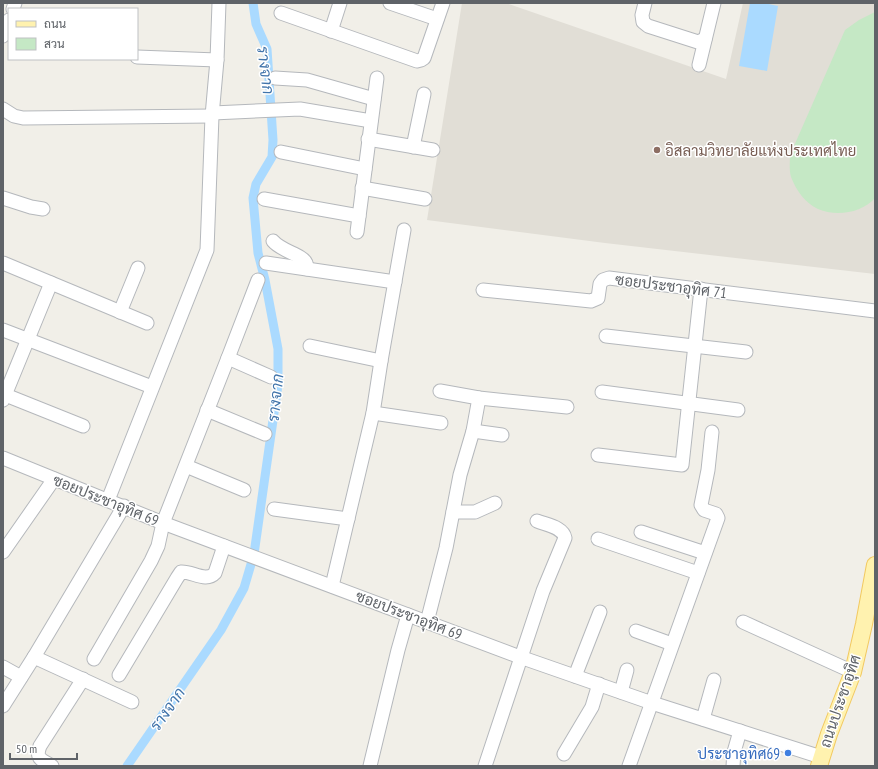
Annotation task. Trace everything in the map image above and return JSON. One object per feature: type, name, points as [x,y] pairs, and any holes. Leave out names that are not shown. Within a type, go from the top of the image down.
[{"type":"main road","name":"ถนนประชาอุทิศ","points":[[820,762],[853,672],[875,565]]},
{"type":"street","points":[[108,500],[207,250],[212,114],[217,60],[219,3]]},
{"type":"street","points":[[331,31],[340,3]]},
{"type":"street","points":[[390,3],[437,19]]},
{"type":"street","points":[[281,13],[417,61],[424,58],[443,3]]},
{"type":"street","points":[[645,3],[642,15],[643,22],[648,26],[698,42],[705,39]]},
{"type":"street","points":[[699,66],[714,3]]},
{"type":"street","points":[[3,36],[8,23]]},
{"type":"street","points":[[138,57],[217,60]]},
{"type":"street","points":[[276,78],[307,80],[374,99]]},
{"type":"street","points":[[357,232],[377,78]]},
{"type":"street","points":[[413,147],[424,94]]},
{"type":"street","points":[[3,109],[14,116],[23,118],[212,114],[300,109],[371,121]]},
{"type":"street","points":[[368,139],[433,150]]},
{"type":"street","points":[[281,152],[365,169]]},
{"type":"street","points":[[362,188],[425,199]]},
{"type":"street","points":[[3,198],[31,207],[43,209]]},
{"type":"street","points":[[264,199],[359,216]]},
{"type":"street","points":[[332,586],[373,413],[404,230]]},
{"type":"street","points":[[274,241],[281,249],[306,262],[307,269]]},
{"type":"street","points":[[3,263],[147,323]]},
{"type":"street","points":[[266,263],[395,282]]},
{"type":"street","points":[[120,312],[138,268]]},
{"type":"street","name":"ซอยประชาอุทิศ 71","points":[[484,290],[591,301],[598,298],[602,280],[609,278],[875,311]]},
{"type":"street","points":[[94,659],[151,561],[158,546],[163,522],[258,280]]},
{"type":"street","points":[[51,284],[4,396],[83,426]]},
{"type":"street","points":[[598,455],[682,465],[701,289]]},
{"type":"street","points":[[3,330],[152,386]]},
{"type":"street","points":[[606,336],[746,352]]},
{"type":"street","points":[[310,346],[381,360]]},
{"type":"street","points":[[228,358],[271,377]]},
{"type":"street","points":[[440,390],[479,398],[567,407]]},
{"type":"street","points":[[602,392],[738,410]]},
{"type":"street","points":[[427,622],[446,548],[460,475],[473,431],[479,398]]},
{"type":"street","points":[[207,410],[265,434]]},
{"type":"street","points":[[373,413],[441,423]]},
{"type":"street","points":[[473,431],[502,435]]},
{"type":"street","points":[[630,766],[672,644],[718,518],[716,514],[704,510],[701,506],[708,470],[712,432]]},
{"type":"street","name":"ซอยประชาอุทิศ 69","points":[[3,458],[224,546],[520,657],[652,703],[740,731],[820,762]]},
{"type":"street","points":[[186,466],[244,490]]},
{"type":"street","points":[[3,552],[54,479]]},
{"type":"street","points":[[453,512],[475,512],[495,503]]},
{"type":"street","points":[[3,706],[124,506]]},
{"type":"street","points":[[274,509],[348,519]]},
{"type":"street","points":[[485,766],[543,591],[565,538],[560,529],[537,521]]},
{"type":"street","points":[[641,532],[705,554]]},
{"type":"street","points":[[598,538],[698,573]]},
{"type":"street","points":[[119,675],[181,572],[200,576],[212,576],[215,573],[224,546]]},
{"type":"street","points":[[575,676],[600,612]]},
{"type":"street","points":[[370,766],[408,615]]},
{"type":"street","points":[[743,622],[853,672]]},
{"type":"street","points":[[636,631],[672,644]]},
{"type":"street","points":[[34,657],[132,702]]},
{"type":"street","points":[[3,667],[21,677]]},
{"type":"street","points":[[621,692],[627,670]]},
{"type":"street","points":[[52,766],[41,760],[37,752],[83,679]]},
{"type":"street","points":[[703,719],[714,680]]},
{"type":"street","points":[[564,754],[592,707],[599,684]]},
{"type":"street","points":[[733,766],[734,752],[740,731]]},
{"type":"shaded area","name":"อิสลามวิทยาลัยแห่งประเทศไทย","points":[[462,3],[506,3],[726,79],[743,3],[875,3],[875,274],[605,243],[427,220]]},
{"type":"green space","points":[[875,12],[875,198],[870,203],[856,210],[833,213],[813,206],[805,200],[798,191],[790,174],[790,155],[845,30],[859,20]]},
{"type":"water","points":[[750,3],[764,3],[778,6],[767,71],[739,66]]},
{"type":"waterway","name":"รางจาก","points":[[127,766],[221,630],[244,588],[254,554],[278,385],[278,349],[265,280],[258,253],[253,198],[256,184],[272,157],[273,140],[267,49],[256,24],[253,3]]},
{"type":"place","name":"อิสลามวิทยาลัยแห่งประเทศไทย","points":[[657,150]]},
{"type":"place","name":"ประชาอุทิศ69","points":[[788,753]]}]
